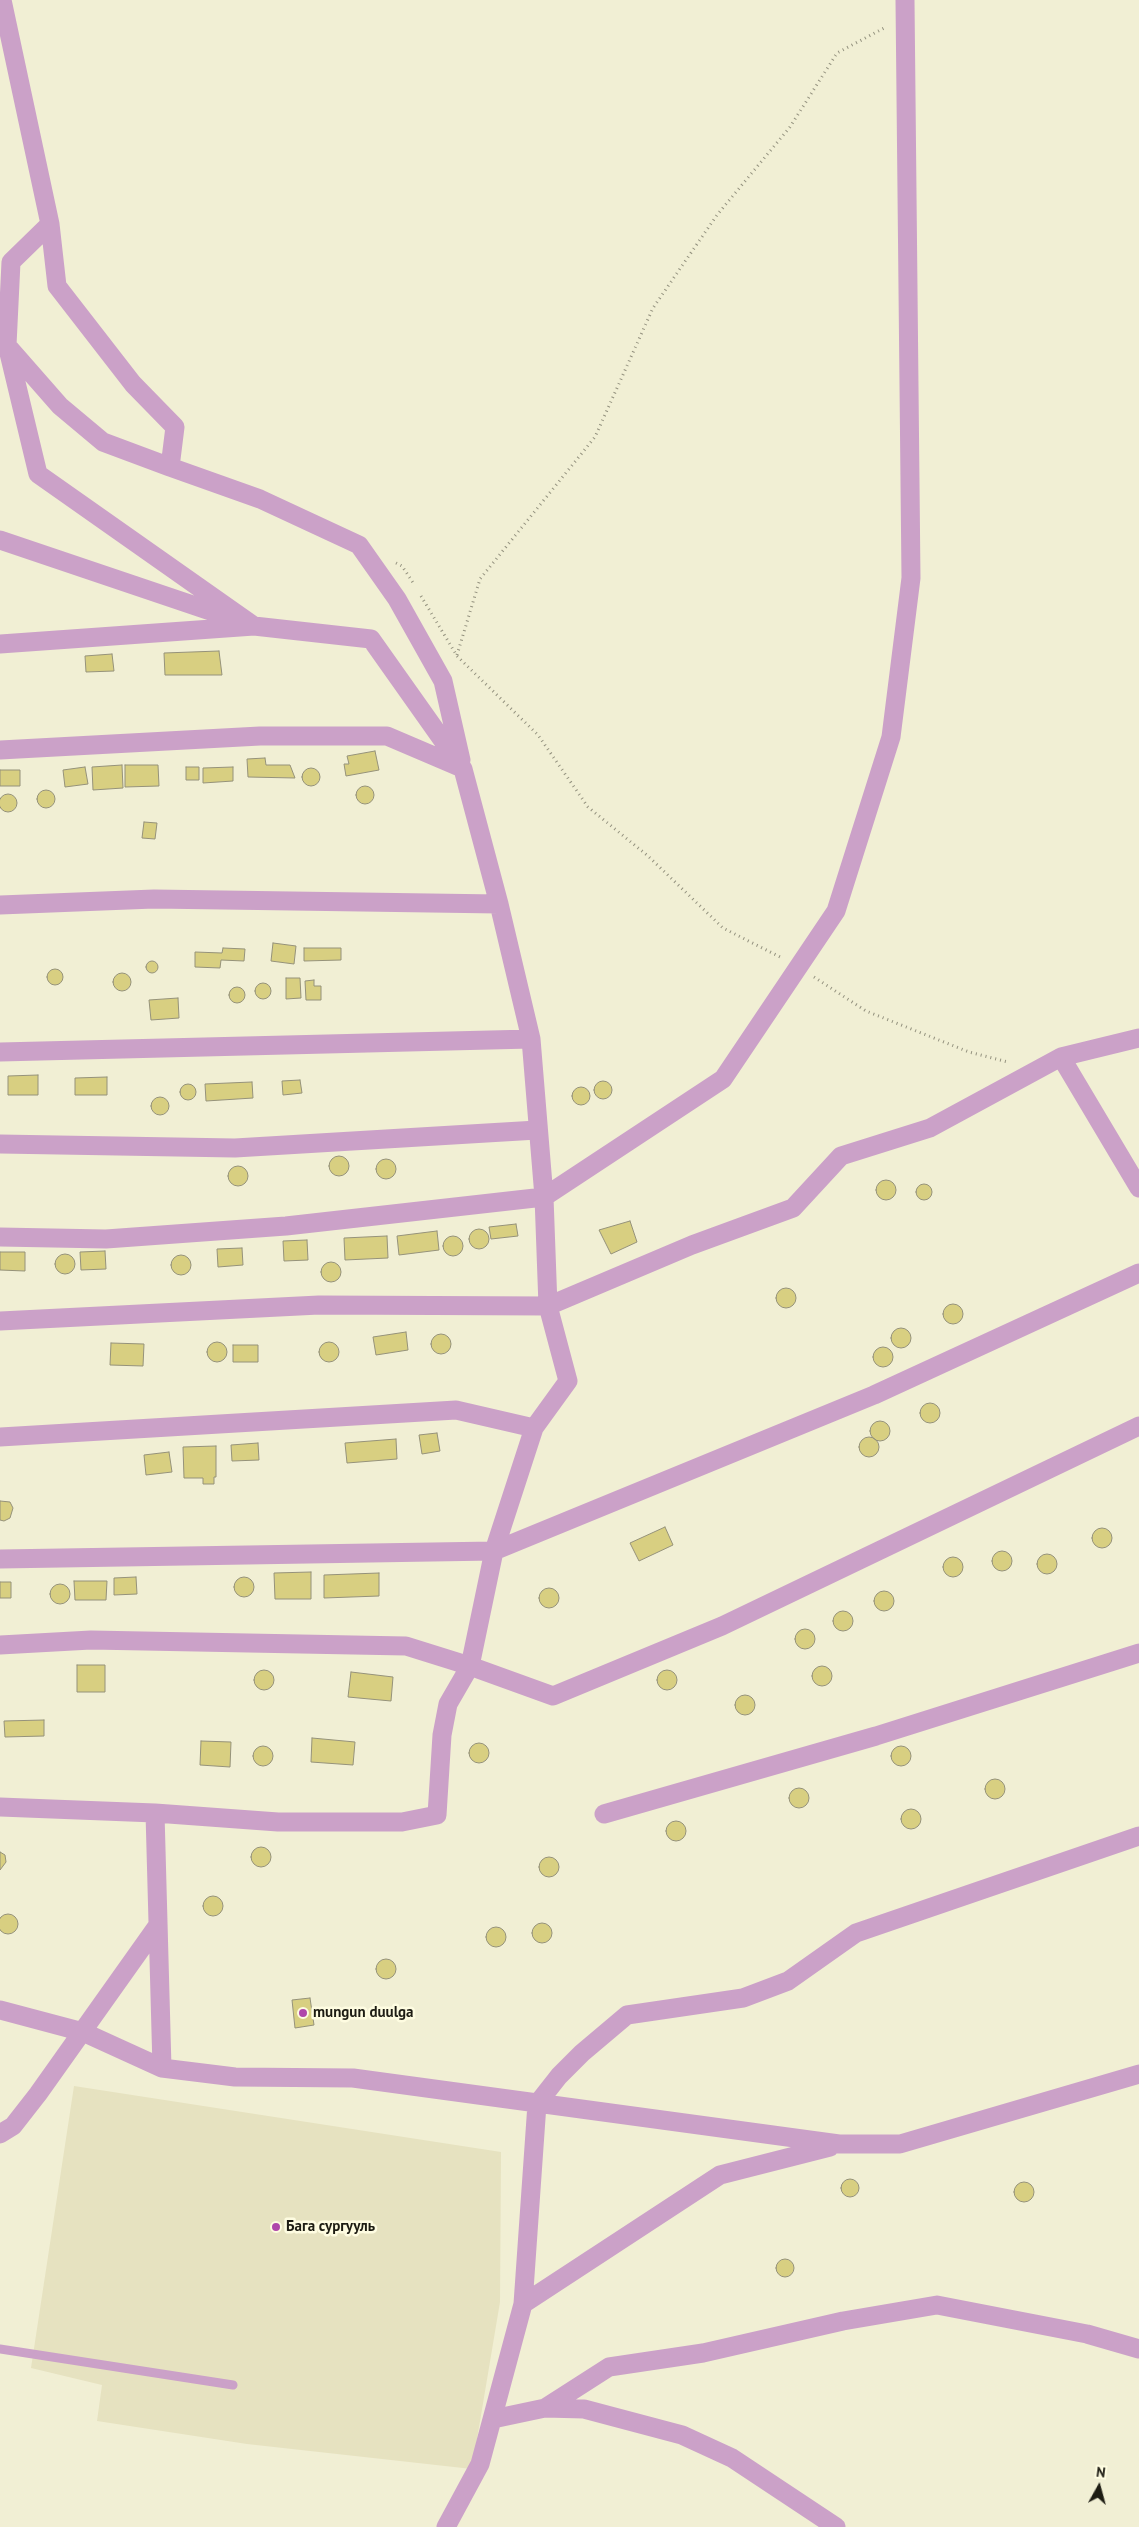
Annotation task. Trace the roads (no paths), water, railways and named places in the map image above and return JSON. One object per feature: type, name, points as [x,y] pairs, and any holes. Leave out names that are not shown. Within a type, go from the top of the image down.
[{"type":"street","points":[[2,0],[50,224],[57,286],[134,384],[175,427],[170,467]]},
{"type":"street","points":[[0,1237],[106,1239],[277,1227],[544,1197],[724,1079],[836,911],[891,737],[911,578],[905,8]]},
{"type":"street","points":[[50,224],[6,262],[4,341],[38,474],[254,626]]},
{"type":"street","points":[[0,1807],[155,1813],[278,1822],[402,1822],[437,1815],[442,1735],[448,1704],[470,1666],[494,1551],[534,1428],[568,1381],[548,1306],[544,1197],[530,1039],[499,904],[463,769],[443,681],[397,599],[359,545],[260,499],[104,442],[60,406],[4,341]]},
{"type":"street","points":[[0,540],[254,626]]},
{"type":"street","points":[[0,644],[254,626],[371,639],[463,769]]},
{"type":"street","points":[[0,750],[260,736],[388,736],[463,769]]},
{"type":"street","points":[[0,905],[154,899],[499,904]]},
{"type":"street","points":[[0,1322],[319,1305],[548,1306],[692,1245],[792,1208],[841,1156],[930,1128],[1061,1057],[1139,1038]]},
{"type":"street","points":[[0,1052],[530,1039]]},
{"type":"street","points":[[1061,1057],[1139,1188]]},
{"type":"street","points":[[0,1144],[235,1148],[537,1130]]},
{"type":"street","points":[[0,1559],[494,1551],[874,1395],[1139,1273]]},
{"type":"street","points":[[0,1437],[456,1410],[534,1428]]},
{"type":"street","points":[[0,1645],[91,1640],[406,1646],[470,1666],[552,1696],[722,1626],[1139,1426]]},
{"type":"street","points":[[604,1814],[876,1736],[1139,1652]]},
{"type":"street","points":[[155,1813],[162,2068]]},
{"type":"street","points":[[446,2527],[480,2464],[523,2304],[537,2104],[582,2053],[627,2015],[742,1998],[788,1980],[856,1933],[1139,1836]]},
{"type":"street","points":[[0,2134],[13,2126],[158,1925]]},
{"type":"street","points":[[0,2010],[82,2032],[162,2068],[235,2077],[353,2078],[839,2144],[900,2144],[1139,2074]]},
{"type":"street","points":[[523,2304],[720,2175],[839,2144]]},
{"type":"street","points":[[546,2408],[609,2367],[703,2353],[843,2321],[937,2305],[1087,2334],[1139,2349]]},
{"type":"street","points":[[493,2419],[546,2408],[584,2409],[682,2434],[732,2458],[836,2527]]},
{"type":"lane","points":[[0,2349],[233,2385]]},
{"type":"place","name":"mungun duulga","points":[[303,2013]]},
{"type":"place","name":"Бага сургууль","points":[[276,2227]]}]
